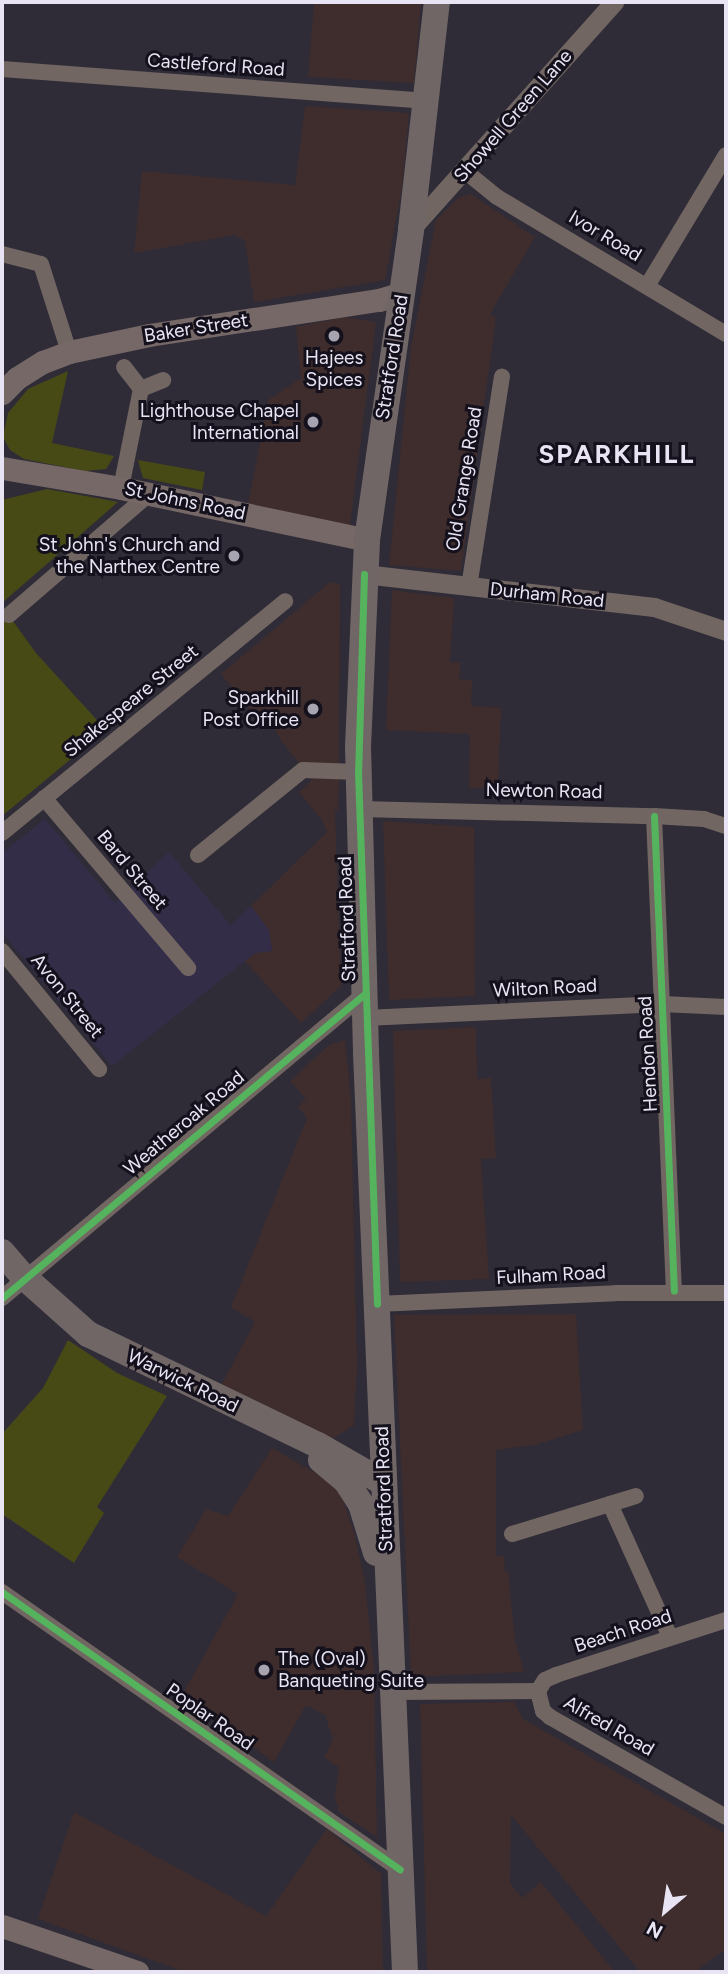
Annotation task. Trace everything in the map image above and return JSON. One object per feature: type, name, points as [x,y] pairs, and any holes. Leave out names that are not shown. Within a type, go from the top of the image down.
[{"type":"highway","name":"Stratford Road","points":[[405,1972],[365,1005],[358,772],[367,540],[428,101],[437,2]]},
{"type":"highway","name":"Warwick Road","points":[[2,1252],[24,1277],[88,1334],[264,1422],[318,1445],[384,1483]]},
{"type":"highway","points":[[264,1422],[346,1481],[361,1504],[372,1532],[390,1627]]},
{"type":"main road","name":"Baker Street","points":[[2,393],[34,367],[69,352],[149,335],[379,300],[402,293]]},
{"type":"main road","name":"St Johns Road","points":[[2,468],[121,488],[367,540]]},
{"type":"main road","points":[[2,1927],[98,1966],[137,1972]]},
{"type":"street","name":"Showell Green Lane","points":[[411,229],[614,2]]},
{"type":"street","name":"Castleford Road","points":[[2,69],[428,101]]},
{"type":"street","points":[[648,286],[726,155]]},
{"type":"street","name":"Ivor Road","points":[[465,170],[497,197],[726,334]]},
{"type":"street","points":[[2,254],[41,264],[69,352]]},
{"type":"street","points":[[121,488],[141,389],[124,367]]},
{"type":"street","name":"Old Grange Road","points":[[469,587],[502,377]]},
{"type":"street","points":[[141,389],[163,380]]},
{"type":"street","points":[[9,615],[149,494]]},
{"type":"street","name":"Durham Road","points":[[364,574],[654,607],[726,631]]},
{"type":"street","name":"Shakespeare Street","points":[[2,833],[285,601]]},
{"type":"street","points":[[198,855],[303,770],[358,772]]},
{"type":"street","name":"Bard Street","points":[[44,799],[188,968]]},
{"type":"street","name":"Newton Road","points":[[360,809],[654,816],[704,819],[726,826]]},
{"type":"street","name":"Hendon Road","points":[[654,816],[674,1291]]},
{"type":"street","name":"Avon Street","points":[[2,951],[99,1069]]},
{"type":"street","name":"Wilton Road","points":[[365,1005],[662,1004],[726,1007]]},
{"type":"street","name":"Weatheroak Road","points":[[2,1298],[24,1277],[365,1005]]},
{"type":"street","name":"Fulham Road","points":[[377,1304],[674,1291],[726,1293]]},
{"type":"street","points":[[512,1534],[636,1496]]},
{"type":"street","points":[[610,1504],[670,1637]]},
{"type":"street","name":"Poplar Road","points":[[2,1592],[400,1870]]},
{"type":"street","name":"Beach Road","points":[[538,1690],[545,1680],[726,1620]]},
{"type":"street","points":[[393,1692],[538,1690]]},
{"type":"street","name":"Alfred Road","points":[[538,1690],[543,1711],[550,1717],[726,1817]]},
{"type":"shaded area","points":[[314,2],[421,2],[414,83],[308,77]]},
{"type":"shaded area","points":[[305,106],[409,113],[402,187],[385,280],[254,302],[245,241],[235,235],[134,253],[142,171],[295,185]]},
{"type":"shaded area","points":[[471,194],[535,237],[490,314],[496,318],[461,571],[389,565],[411,347],[436,220],[458,198]]},
{"type":"shaded area","points":[[344,317],[376,322],[350,526],[248,505],[268,400],[301,378],[296,327]]},
{"type":"shaded area","points":[[68,371],[52,443],[114,456],[106,469],[85,471],[24,459],[10,450],[3,437],[8,413],[28,389]]},
{"type":"shaded area","points":[[138,460],[205,472],[202,490],[143,478]]},
{"type":"shaded area","points":[[47,489],[118,502],[2,603],[2,500]]},
{"type":"shaded area","points":[[330,582],[340,585],[339,781],[338,810],[335,810],[341,986],[301,1023],[245,961],[256,953],[272,951],[269,930],[251,906],[327,832],[323,822],[299,792],[312,780],[280,739],[265,709],[256,716],[221,674]]},
{"type":"shaded area","points":[[392,590],[454,598],[450,662],[461,663],[459,679],[472,680],[471,706],[501,708],[498,789],[469,788],[470,734],[386,730]]},
{"type":"shaded area","points":[[2,606],[36,653],[106,730],[2,816]]},
{"type":"shaded area","points":[[45,819],[115,903],[169,852],[231,926],[251,906],[269,930],[272,951],[255,953],[112,1066],[2,932],[2,853]]},
{"type":"shaded area","points":[[383,821],[474,827],[475,996],[389,1000]]},
{"type":"shaded area","points":[[476,1027],[477,1079],[491,1078],[496,1158],[481,1159],[489,1279],[400,1282],[393,1031]]},
{"type":"shaded area","points":[[345,1040],[351,1100],[357,1366],[354,1425],[333,1439],[221,1385],[255,1322],[231,1307],[307,1118],[298,1107],[306,1099],[290,1081],[329,1045]]},
{"type":"shaded area","points":[[576,1314],[583,1430],[535,1445],[496,1450],[496,1556],[504,1556],[505,1572],[508,1572],[515,1640],[524,1672],[411,1677],[394,1315]]},
{"type":"shaded area","points":[[68,1340],[117,1373],[167,1396],[97,1507],[104,1513],[74,1563],[2,1514],[2,1434],[43,1388]]},
{"type":"shaded area","points":[[272,1448],[319,1475],[341,1494],[354,1532],[365,1582],[374,1669],[377,1837],[339,1812],[335,1798],[339,1768],[324,1757],[333,1739],[325,1715],[306,1705],[274,1762],[181,1697],[238,1594],[177,1557],[206,1509],[228,1516]]},
{"type":"shaded area","points":[[514,1702],[523,1719],[726,1834],[726,1949],[695,1972],[640,1972],[511,1815],[510,1883],[522,1898],[541,1882],[615,1972],[427,1972],[420,1704]]},
{"type":"shaded area","points":[[74,1812],[266,1916],[327,1829],[381,1874],[383,1972],[185,1972],[38,1919]]},
{"type":"cycle path","points":[[364,574],[358,772],[377,1304]]},
{"type":"cycle path","points":[[654,816],[674,1291]]},
{"type":"cycle path","points":[[2,1298],[365,993]]},
{"type":"cycle path","points":[[2,1592],[400,1870]]},
{"type":"place","name":"Hajees Spices","points":[[334,336]]},
{"type":"place","name":"Lighthouse Chapel International","points":[[313,422]]},
{"type":"place","name":"St John's Church and the Narthex Centre","points":[[234,556]]},
{"type":"place","name":"Sparkhill Post Office","points":[[313,709]]},
{"type":"place","name":"The (Oval) Banqueting Suite","points":[[264,1670]]},
{"type":"district","name":"SPARKHILL","points":[[617,455]]}]
